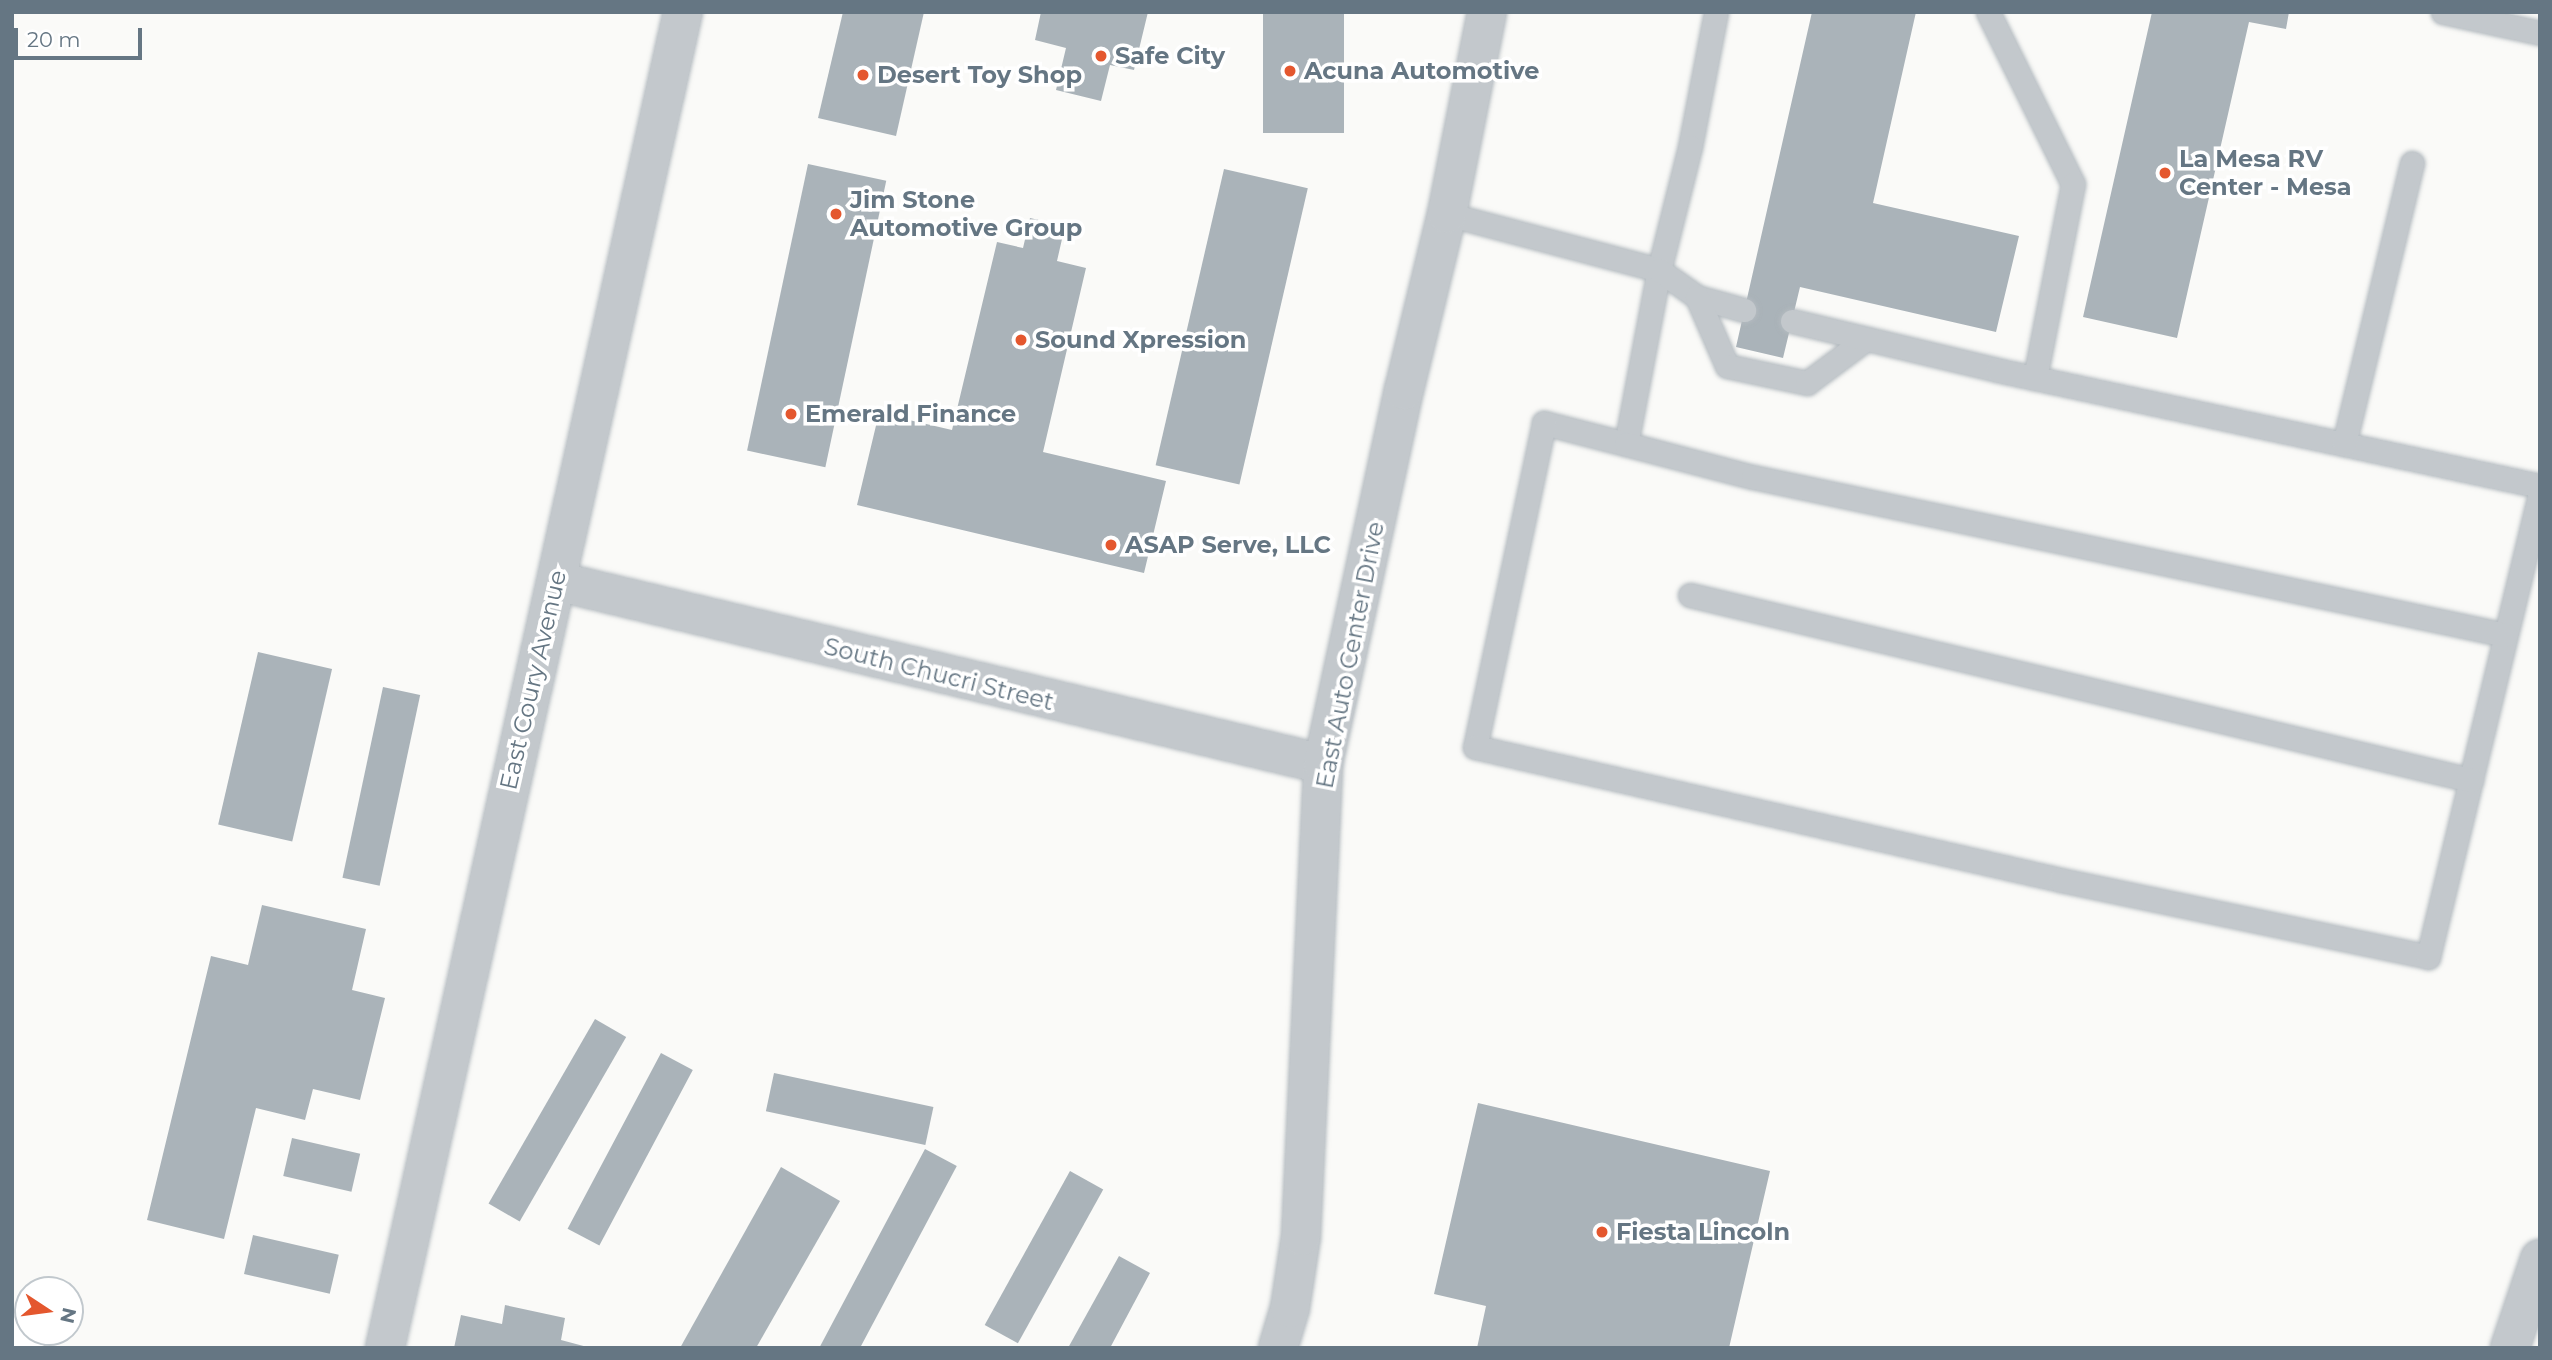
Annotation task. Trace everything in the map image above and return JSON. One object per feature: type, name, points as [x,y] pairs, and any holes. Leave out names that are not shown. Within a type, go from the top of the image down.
[{"type":"main road","points":[[12,1332],[25,1348]]},
{"type":"street","name":"East Coury Avenue","points":[[385,1348],[683,12]]},
{"type":"street","name":"East Auto Center Drive","points":[[1278,1348],[1290,1308],[1301,1237],[1323,764],[1404,390],[1447,214],[1487,12]]},
{"type":"street","name":"South Chucri Street","points":[[556,581],[1323,764]]},
{"type":"street","points":[[2510,1348],[2540,1259]]},
{"type":"lane","points":[[1626,444],[1658,270],[1690,147],[1716,12]]},
{"type":"lane","points":[[1988,12],[2073,184],[2035,378]]},
{"type":"lane","points":[[2443,12],[2540,33]]},
{"type":"lane","points":[[2344,444],[2412,163]]},
{"type":"lane","points":[[1447,214],[1658,270],[1698,297],[1744,310]]},
{"type":"lane","points":[[1698,297],[1727,366],[1807,383],[1866,339]]},
{"type":"lane","points":[[1792,321],[2035,378],[2540,486]]},
{"type":"lane","points":[[2505,635],[1753,477],[1545,423],[1475,747],[2061,880],[2428,957],[2540,493]]},
{"type":"lane","points":[[1690,595],[2471,780]]},
{"type":"building","points":[[843,12],[924,12],[896,136],[818,118]]},
{"type":"building","name":"Safe City","points":[[1041,12],[1148,12],[1134,70],[1110,65],[1101,101],[1056,90],[1066,48],[1035,40]]},
{"type":"building","name":"Acuna Automotive","points":[[1263,12],[1344,12],[1344,133],[1263,133]]},
{"type":"building","points":[[1812,12],[1916,12],[1873,203],[2019,236],[1996,332],[1800,287],[1783,358],[1736,347]]},
{"type":"building","name":"La Mesa RV Center - Mesa","points":[[2152,12],[2289,12],[2286,29],[2249,22],[2177,338],[2083,317]]},
{"type":"building","points":[[808,164],[886,181],[825,467],[747,451]]},
{"type":"building","points":[[1224,169],[1308,188],[1239,485],[1156,465]]},
{"type":"building","name":"Sound Xpression","points":[[1030,218],[1065,226],[1057,261],[1086,268],[1043,452],[1166,481],[1144,573],[857,505],[879,413],[952,430],[997,242],[1023,248]]},
{"type":"building","points":[[258,652],[332,669],[292,842],[218,824]]},
{"type":"building","points":[[383,687],[420,695],[380,886],[342,878]]},
{"type":"building","points":[[262,905],[366,929],[352,990],[385,998],[360,1100],[313,1089],[305,1120],[256,1108],[224,1239],[147,1220],[211,956],[248,965]]},
{"type":"building","points":[[595,1019],[626,1037],[520,1221],[489,1203]]},
{"type":"building","points":[[661,1053],[693,1070],[599,1246],[568,1229]]},
{"type":"building","points":[[774,1073],[933,1107],[925,1145],[766,1111]]},
{"type":"building","name":"Fiesta Lincoln","points":[[1478,1103],[1770,1171],[1729,1348],[1477,1348],[1486,1306],[1434,1294]]},
{"type":"building","points":[[292,1138],[360,1154],[351,1192],[283,1176]]},
{"type":"building","points":[[925,1149],[957,1166],[860,1348],[819,1348]]},
{"type":"building","points":[[781,1167],[840,1201],[756,1348],[680,1348]]},
{"type":"building","points":[[1070,1171],[1103,1189],[1018,1343],[985,1325]]},
{"type":"building","points":[[253,1235],[339,1255],[330,1294],[244,1274]]},
{"type":"building","points":[[1119,1256],[1150,1273],[1110,1348],[1068,1348]]},
{"type":"building","points":[[505,1305],[565,1318],[561,1340],[591,1348],[454,1348],[461,1315],[502,1324]]},
{"type":"place","name":"Safe City","points":[[1101,56]]},
{"type":"place","name":"Acuna Automotive","points":[[1290,71]]},
{"type":"place","name":"Desert Toy Shop","points":[[863,75]]},
{"type":"place","name":"La Mesa RV Center - Mesa","points":[[2165,173]]},
{"type":"place","name":"Jim Stone Automotive Group","points":[[836,214]]},
{"type":"place","name":"Sound Xpression","points":[[1021,340]]},
{"type":"place","name":"Emerald Finance","points":[[791,414]]},
{"type":"place","name":"ASAP Serve, LLC","points":[[1111,545]]},
{"type":"place","name":"Fiesta Lincoln","points":[[1602,1232]]}]
